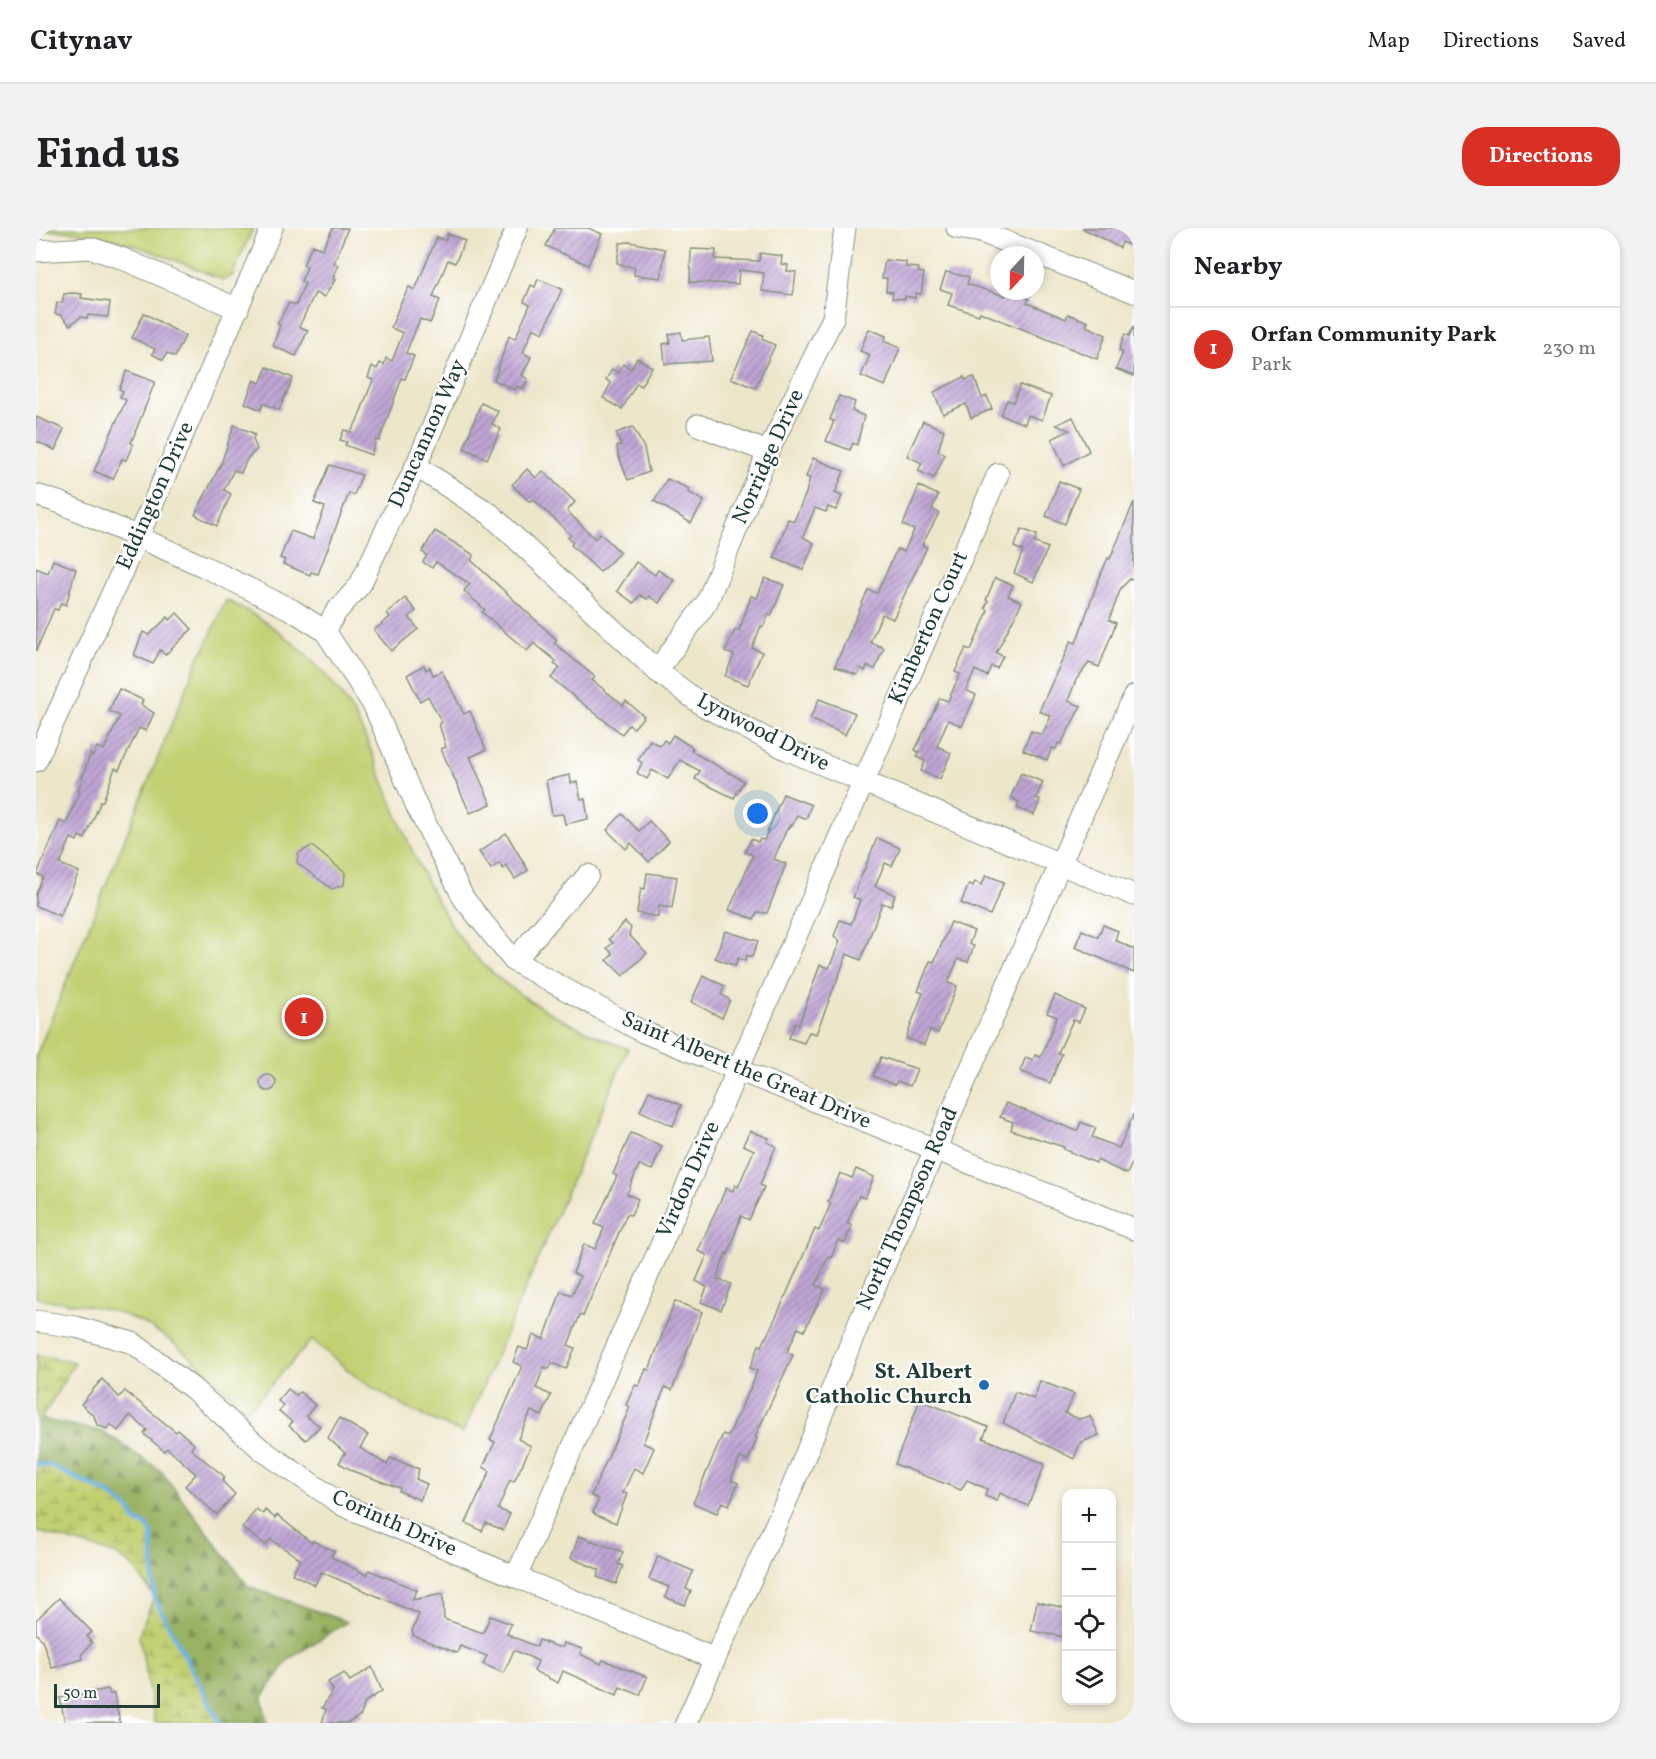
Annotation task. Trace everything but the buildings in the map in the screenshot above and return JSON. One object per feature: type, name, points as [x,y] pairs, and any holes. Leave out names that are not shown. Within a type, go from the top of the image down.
[{"type":"street","name":"Eddington Drive","points":[[36,761],[137,538],[272,228]]},
{"type":"street","name":"Duncannon Way","points":[[325,631],[336,612],[360,585],[416,466],[517,228]]},
{"type":"street","name":"Norridge Drive","points":[[657,671],[707,602],[768,452],[833,318],[845,228]]},
{"type":"street","points":[[957,228],[981,232],[1134,292]]},
{"type":"street","points":[[36,251],[91,248],[121,258],[238,309]]},
{"type":"street","points":[[698,425],[768,452]]},
{"type":"street","name":"Lynwood Drive","points":[[416,466],[490,514],[657,671],[704,706],[744,729],[861,782],[1134,895]]},
{"type":"street","name":"Kimberton Court","points":[[861,782],[998,474]]},
{"type":"street","name":"Saint Albert the Great Drive","points":[[36,495],[61,503],[242,585],[292,610],[325,631],[374,706],[417,807],[464,899],[514,962],[643,1032],[1134,1229]]},
{"type":"street","name":"North Thompson Road","points":[[686,1723],[713,1658],[789,1495],[859,1323],[934,1149],[1134,696]]},
{"type":"street","name":"Virdon Drive","points":[[516,1577],[861,782]]},
{"type":"street","points":[[514,962],[588,875]]},
{"type":"street","name":"Corinth Drive","points":[[36,1322],[76,1327],[132,1343],[192,1388],[262,1450],[344,1506],[713,1658]]},
{"type":"green space","points":[[36,228],[253,228],[232,276],[223,280],[155,252],[109,238],[61,231],[36,231]]},
{"type":"green space","points":[[226,600],[259,618],[289,640],[317,665],[341,694],[366,739],[424,876],[442,910],[468,948],[487,968],[530,1001],[578,1027],[628,1049],[463,1433],[408,1409],[360,1380],[312,1340],[247,1411],[191,1357],[144,1324],[105,1309],[36,1298],[36,1056],[201,652],[203,652]]},
{"type":"green space","points":[[36,1355],[75,1362],[36,1428]]},
{"type":"green space","points":[[41,1419],[104,1432],[161,1471],[248,1586],[347,1622],[289,1659],[262,1698],[267,1723],[220,1723],[154,1597],[152,1532],[146,1525],[136,1522],[128,1511],[106,1493],[36,1461],[36,1428]]},
{"type":"green space","points":[[36,1461],[111,1495],[130,1510],[136,1522],[146,1525],[152,1532],[154,1597],[135,1568],[115,1554],[36,1531]]},
{"type":"green space","points":[[154,1597],[220,1723],[155,1723],[139,1635]]},
{"type":"waterway","points":[[36,1464],[51,1466],[111,1495],[130,1510],[136,1522],[146,1525],[152,1533],[154,1597],[220,1723]]},
{"type":"place","name":"Orfan Community Park","points":[[304,1017]]},
{"type":"place","name":"St. Albert Catholic Church","points":[[984,1385]]}]
